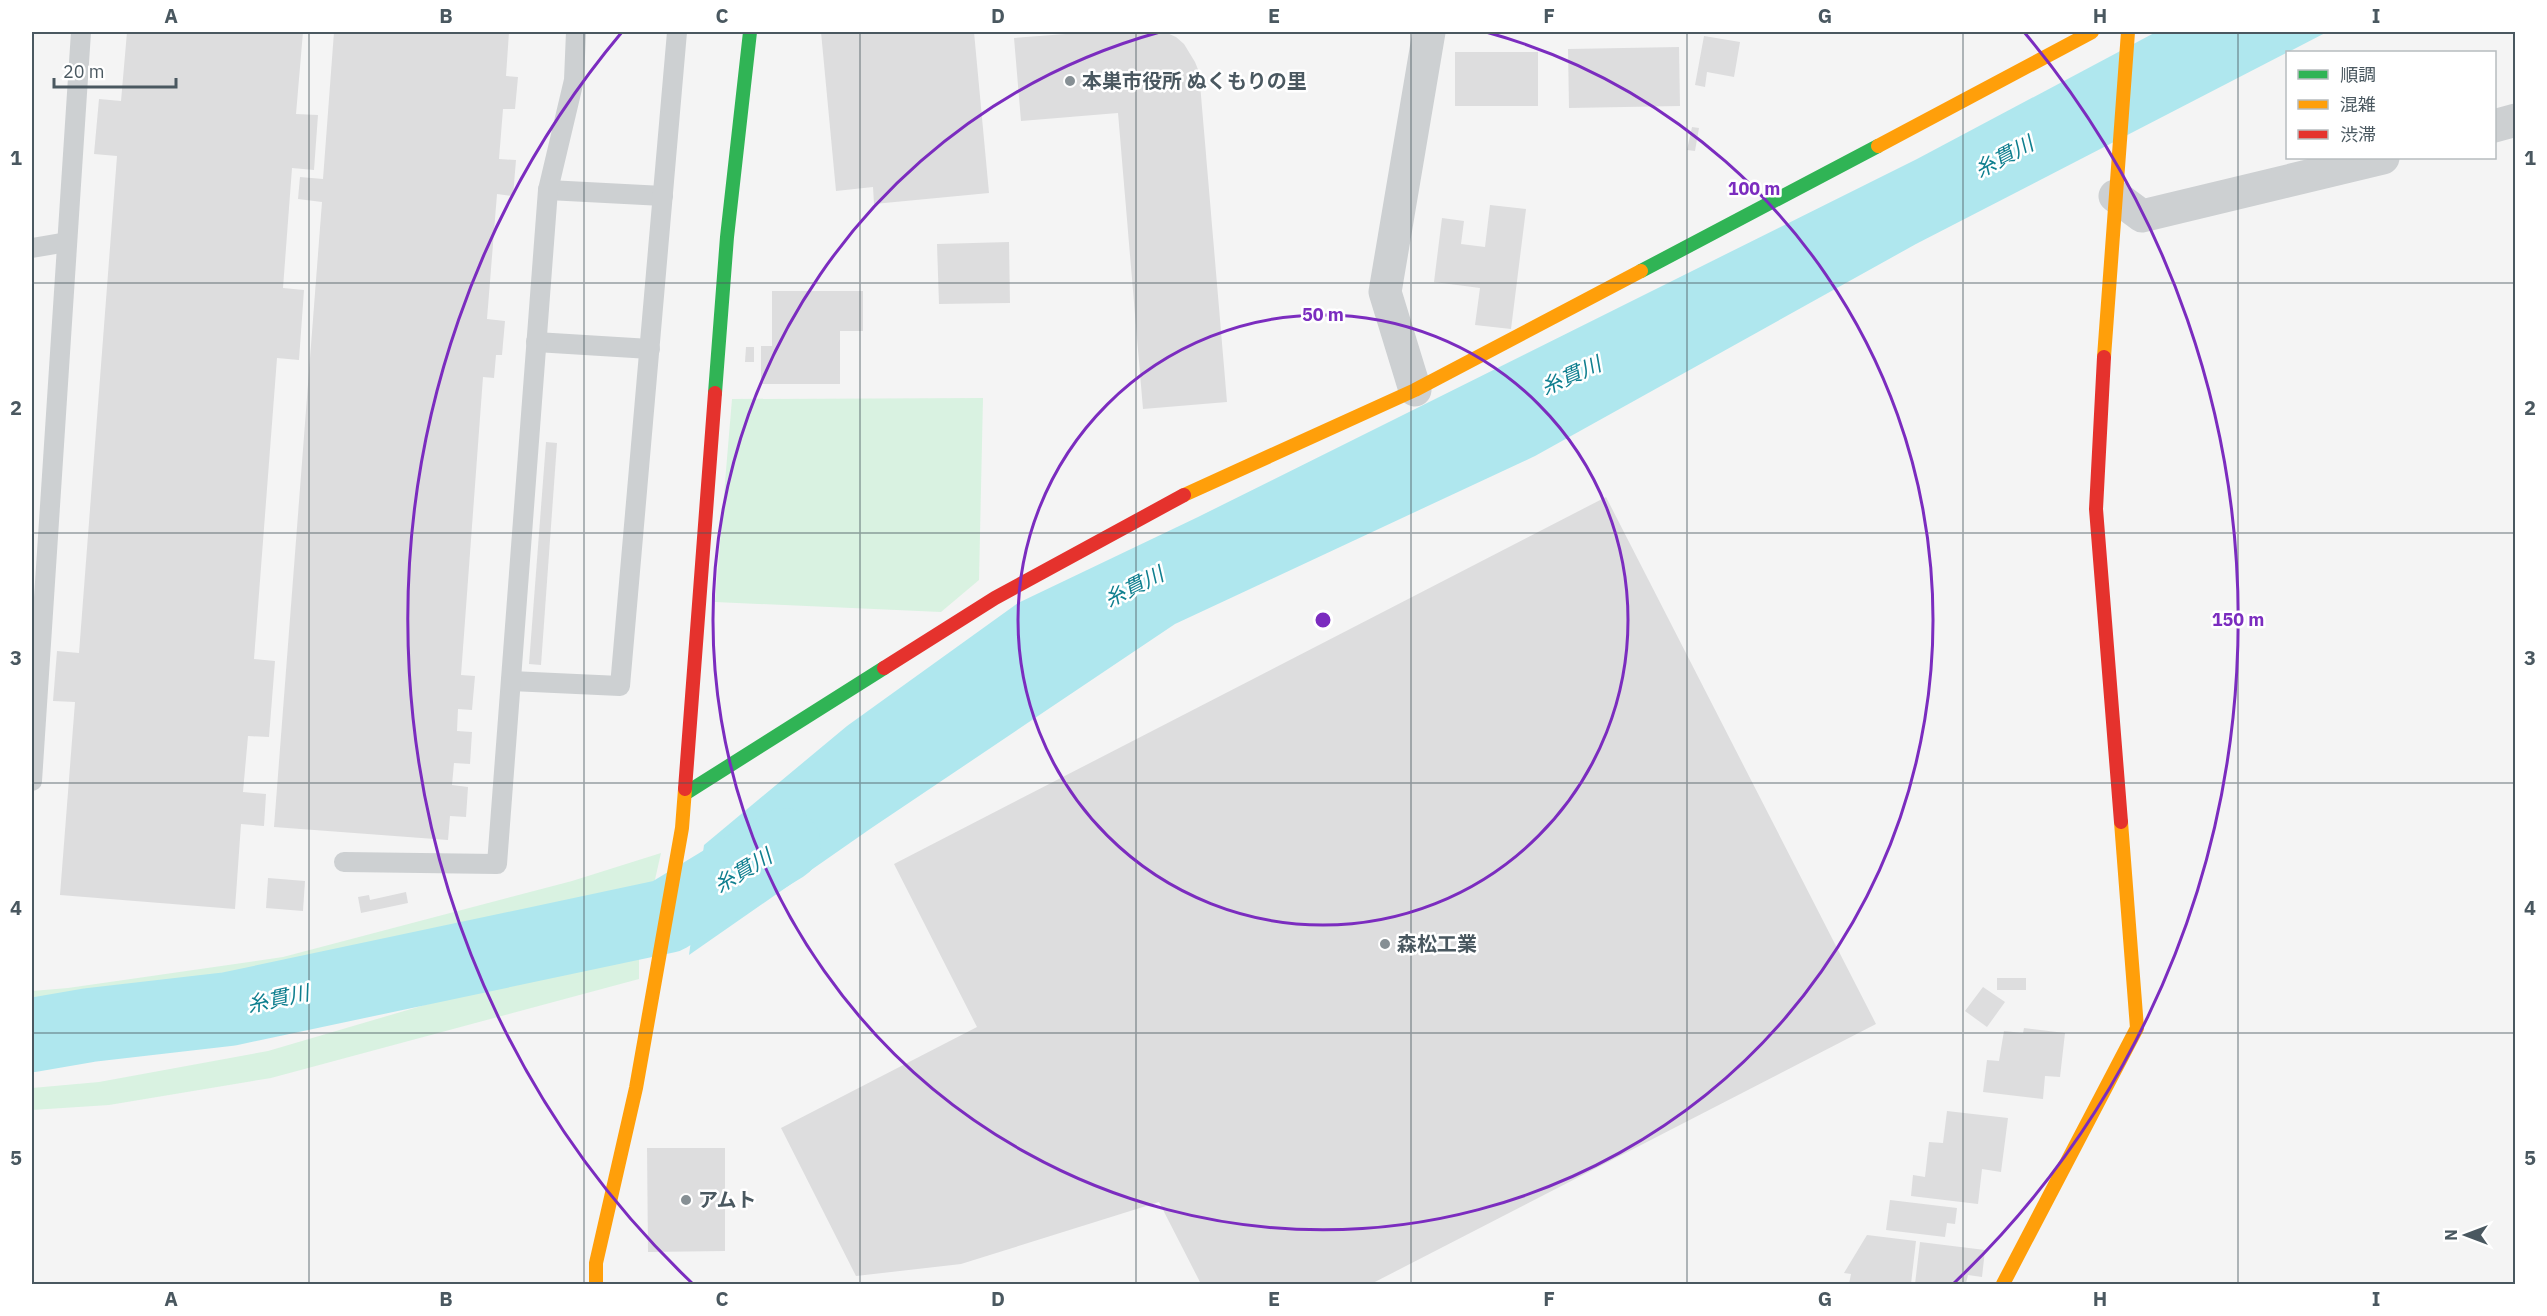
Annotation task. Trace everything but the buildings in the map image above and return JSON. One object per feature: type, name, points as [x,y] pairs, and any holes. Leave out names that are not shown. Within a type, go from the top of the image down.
[{"type":"street","points":[[596,1284],[596,1263],[636,1088],[657,974],[686,793],[727,237],[750,32]]},
{"type":"street","points":[[1414,390],[1385,292],[1429,32]]},
{"type":"street","points":[[686,793],[995,598],[1184,495],[1414,390],[2092,32]]},
{"type":"street","points":[[2002,1284],[2137,1028],[2096,509],[2104,351],[2128,34]]},
{"type":"street","points":[[2496,125],[2516,120]]},
{"type":"street","points":[[2116,183],[2142,216],[2379,159]]},
{"type":"lane","points":[[32,781],[81,32]]},
{"type":"lane","points":[[344,862],[496,864],[548,190],[574,80],[576,32]]},
{"type":"lane","points":[[511,681],[620,686],[677,32]]},
{"type":"lane","points":[[548,190],[663,196]]},
{"type":"lane","points":[[32,248],[67,242]]},
{"type":"lane","points":[[537,342],[650,349]]},
{"type":"green space","points":[[983,398],[979,580],[941,612],[715,602],[732,399]]},
{"type":"green space","points":[[661,853],[654,884],[474,937],[270,985],[32,1022],[32,991],[68,988],[283,957],[572,881]]},
{"type":"green space","points":[[639,942],[639,979],[271,1078],[109,1105],[32,1110],[32,1088],[99,1082],[268,1051]]},
{"type":"water","points":[[2156,32],[2327,32],[2286,51],[2286,53],[1916,244],[1535,456],[1175,624],[870,829],[689,955],[704,845],[847,726],[1018,603],[1198,517],[1917,159]]},
{"type":"waterway","name":"糸貫川","points":[[32,1035],[90,1025],[229,1009],[667,916],[784,845]]},
{"type":"traffic: fast","points":[[715,393],[727,237],[750,32]]},
{"type":"traffic: fast","points":[[1641,271],[1878,146]]},
{"type":"traffic: fast","points":[[686,793],[884,668]]},
{"type":"traffic: slow","points":[[1878,146],[2092,32]]},
{"type":"traffic: slow","points":[[2104,357],[2128,32]]},
{"type":"traffic: slow","points":[[1184,495],[1415,390],[1641,271]]},
{"type":"traffic: slow","points":[[596,1284],[596,1263],[636,1088],[682,828],[685,789]]},
{"type":"traffic: slow","points":[[2003,1284],[2137,1028],[2121,822]]},
{"type":"traffic: jam","points":[[2104,357],[2096,509],[2121,822]]},
{"type":"traffic: jam","points":[[685,789],[715,393]]},
{"type":"traffic: jam","points":[[884,668],[995,598],[1184,495]]},
{"type":"place","name":"本巣市役所 ぬくもりの里","points":[[1070,81]]},
{"type":"place","name":"森松工業","points":[[1385,944]]},
{"type":"place","name":"アムト","points":[[686,1200]]}]
